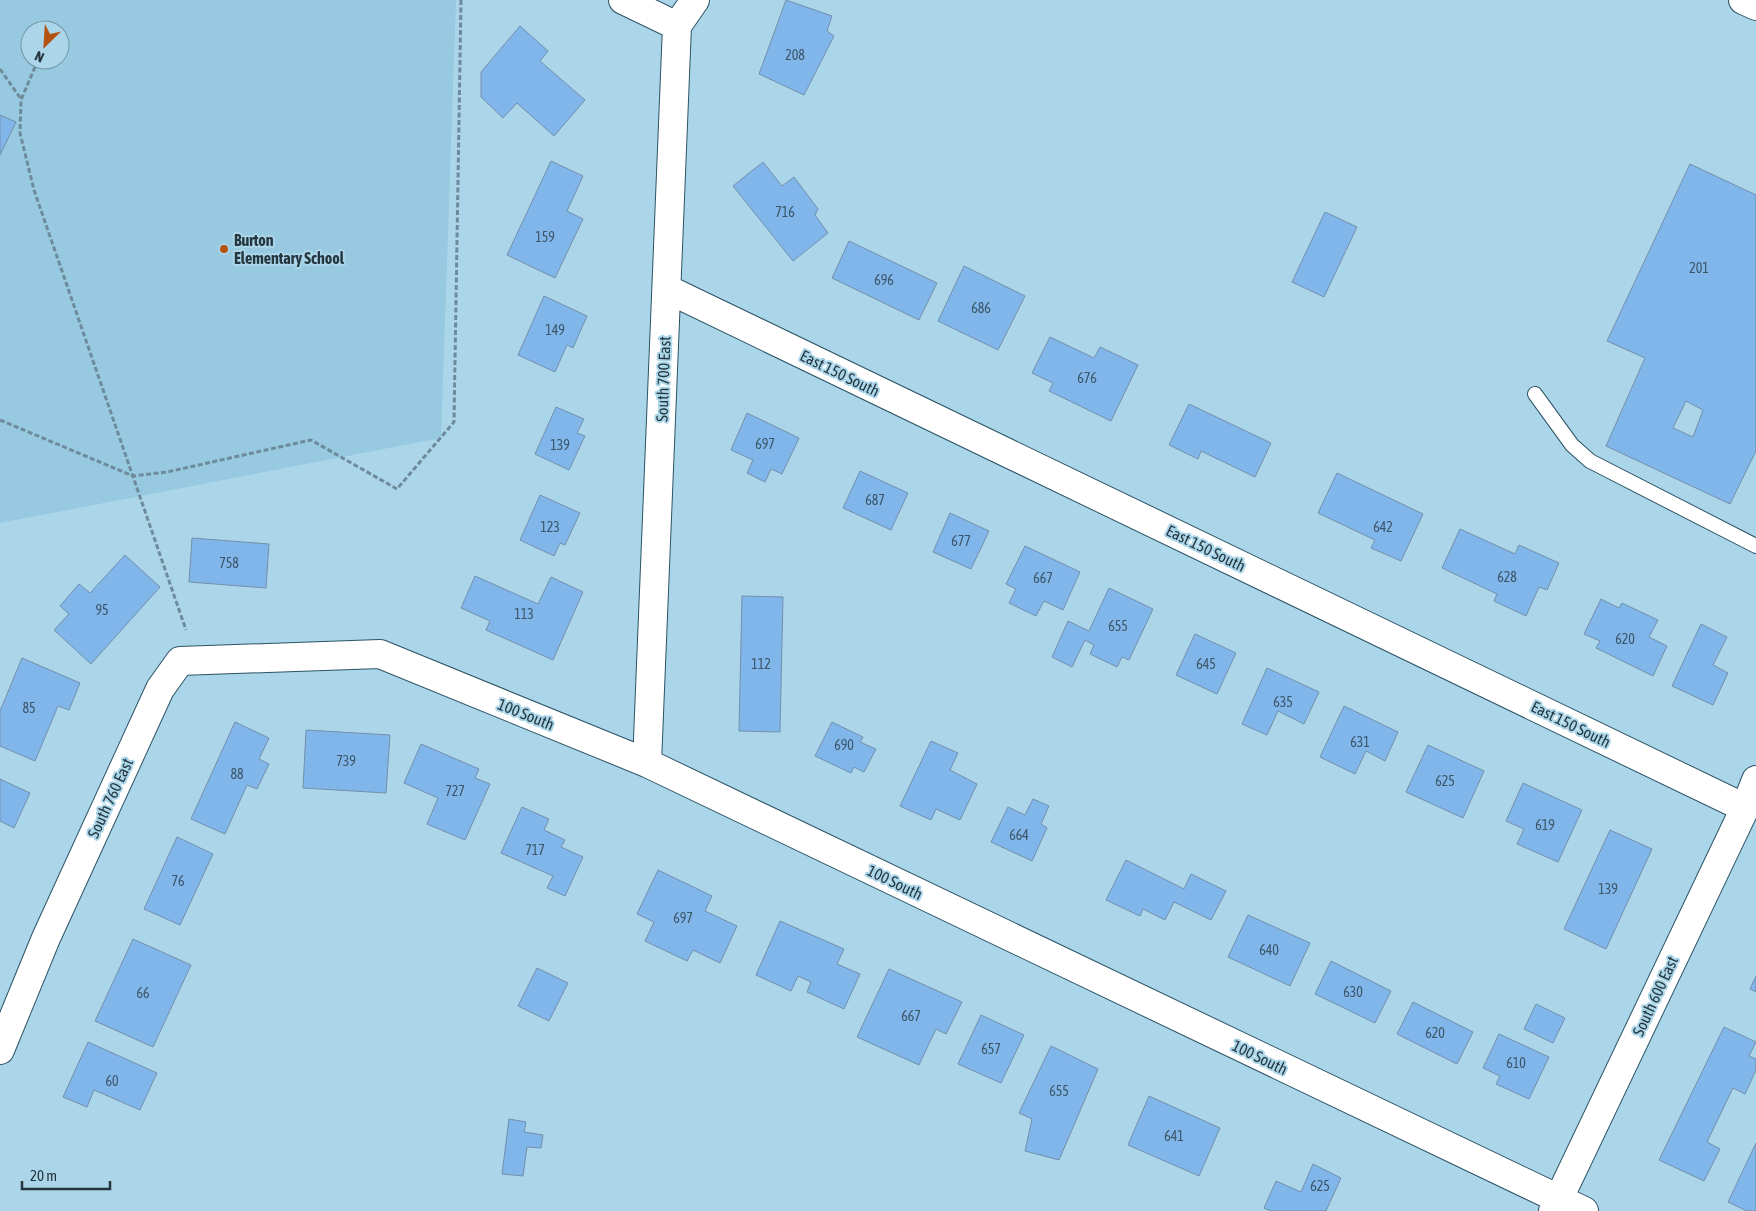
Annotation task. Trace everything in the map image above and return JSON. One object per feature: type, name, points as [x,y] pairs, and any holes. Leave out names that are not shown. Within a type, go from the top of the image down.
[{"type":"street","points":[[623,0],[677,26],[695,0]]},
{"type":"street","points":[[1742,0],[1756,6]]},
{"type":"street","name":"South 700 East","points":[[646,763],[677,26]]},
{"type":"street","name":"East 150 South","points":[[666,289],[1744,808]]},
{"type":"street","name":"100 South","points":[[180,661],[380,654],[646,763],[1556,1206],[1584,1211]]},
{"type":"street","name":"South 760 East","points":[[0,1050],[46,938],[160,689],[180,661]]},
{"type":"street","name":"South 600 East","points":[[1556,1206],[1756,780]]},
{"type":"lane","points":[[1535,394],[1572,446],[1590,461],[1756,546]]},
{"type":"path","points":[[0,420],[133,476],[167,472],[311,440],[397,489],[454,422],[461,0]]},
{"type":"path","points":[[0,69],[21,100]]},
{"type":"path","points":[[34,70],[21,100],[20,133],[34,190],[186,630]]},
{"type":"shaded area","name":"Burton Elementary School","points":[[0,0],[456,0],[441,438],[0,523]]},
{"type":"building","points":[[786,0],[832,16],[827,31],[834,36],[804,95],[759,74]]},
{"type":"building","points":[[520,26],[548,51],[540,61],[585,100],[554,136],[517,103],[503,118],[481,97],[481,72]]},
{"type":"building","points":[[0,115],[16,122],[0,155]]},
{"type":"building","points":[[551,161],[583,176],[567,211],[583,219],[555,278],[507,255]]},
{"type":"building","points":[[763,162],[782,186],[794,177],[818,209],[815,215],[828,233],[793,261],[733,186]]},
{"type":"building","points":[[1690,164],[1756,195],[1756,451],[1730,504],[1606,446],[1645,358],[1607,341]],"holes":[[[1686,401],[1703,410],[1693,437],[1673,428]]]},
{"type":"building","points":[[1325,212],[1357,227],[1324,297],[1292,282]]},
{"type":"building","points":[[849,241],[937,283],[919,320],[832,278]]},
{"type":"building","points":[[964,266],[1025,296],[998,350],[938,321]]},
{"type":"building","points":[[544,296],[587,316],[573,348],[567,345],[555,372],[518,355]]},
{"type":"building","points":[[1050,337],[1094,358],[1100,347],[1138,365],[1111,421],[1049,391],[1053,383],[1032,373]]},
{"type":"building","points":[[1189,404],[1271,443],[1255,477],[1201,451],[1198,459],[1169,445]]},
{"type":"building","points":[[556,407],[584,419],[577,433],[585,436],[569,470],[535,454]]},
{"type":"building","points":[[747,413],[799,438],[782,474],[771,469],[765,482],[747,473],[753,460],[731,450]]},
{"type":"building","points":[[860,471],[908,493],[891,530],[843,508]]},
{"type":"building","points":[[1337,473],[1423,514],[1401,561],[1371,548],[1375,540],[1318,513]]},
{"type":"building","points":[[540,495],[580,513],[565,545],[560,543],[554,556],[520,540]]},
{"type":"building","points":[[950,513],[989,531],[971,569],[933,552]]},
{"type":"building","points":[[1460,529],[1515,554],[1519,545],[1559,563],[1547,590],[1539,587],[1526,616],[1494,601],[1497,594],[1442,568]]},
{"type":"building","points":[[192,538],[269,544],[266,588],[189,582]]},
{"type":"building","points":[[1025,546],[1080,572],[1063,610],[1044,601],[1036,616],[1009,603],[1016,589],[1006,584]]},
{"type":"building","points":[[125,555],[160,587],[91,664],[54,630],[69,614],[60,606],[79,584],[90,593]]},
{"type":"building","points":[[475,576],[538,604],[551,577],[583,592],[553,660],[486,630],[490,621],[461,608]]},
{"type":"building","points":[[1109,588],[1153,609],[1129,660],[1122,657],[1117,667],[1090,654],[1094,645],[1085,640],[1072,667],[1052,657],[1068,621],[1089,631]]},
{"type":"building","points":[[742,596],[783,597],[780,732],[739,731]]},
{"type":"building","points":[[1601,599],[1619,608],[1622,603],[1658,620],[1649,637],[1667,646],[1653,676],[1596,648],[1600,641],[1584,634]]},
{"type":"building","points":[[1701,624],[1727,637],[1713,665],[1728,673],[1713,705],[1672,686]]},
{"type":"building","points":[[1195,634],[1236,653],[1217,694],[1176,675]]},
{"type":"building","points":[[22,658],[80,683],[69,710],[58,706],[35,761],[0,746],[0,711]]},
{"type":"building","points":[[1267,668],[1319,692],[1304,724],[1278,711],[1267,735],[1242,724]]},
{"type":"building","points":[[1344,706],[1398,732],[1385,761],[1366,751],[1355,774],[1320,757]]},
{"type":"building","points":[[235,722],[269,738],[259,759],[269,764],[257,789],[247,785],[225,834],[191,819]]},
{"type":"building","points":[[832,722],[863,737],[860,742],[876,749],[864,772],[854,767],[851,773],[815,756]]},
{"type":"building","points":[[306,730],[390,735],[386,793],[303,788]]},
{"type":"building","points":[[931,741],[958,753],[950,770],[977,784],[960,820],[936,809],[931,820],[900,806]]},
{"type":"building","points":[[421,744],[479,769],[475,778],[490,784],[465,840],[427,824],[438,798],[404,783]]},
{"type":"building","points":[[1428,745],[1484,771],[1463,818],[1406,792]]},
{"type":"building","points":[[0,779],[30,793],[14,828],[0,821]]},
{"type":"building","points":[[1523,783],[1582,810],[1558,862],[1517,844],[1524,829],[1506,821]]},
{"type":"building","points":[[1033,799],[1049,806],[1041,824],[1047,828],[1032,861],[991,842],[1008,807],[1025,815]]},
{"type":"building","points":[[522,807],[549,819],[544,830],[565,840],[561,847],[583,857],[565,896],[547,888],[553,876],[501,853]]},
{"type":"building","points":[[1610,830],[1652,849],[1606,949],[1564,929]]},
{"type":"building","points":[[177,837],[213,854],[180,925],[144,909]]},
{"type":"building","points":[[1126,860],[1184,889],[1191,874],[1226,891],[1211,920],[1174,902],[1165,920],[1143,909],[1140,916],[1106,900]]},
{"type":"building","points":[[658,870],[712,896],[705,911],[737,926],[720,963],[693,950],[687,961],[645,941],[654,922],[637,914]]},
{"type":"building","points":[[1248,915],[1310,943],[1290,986],[1228,957]]},
{"type":"building","points":[[780,921],[844,949],[837,964],[860,974],[844,1009],[807,992],[811,982],[798,976],[791,991],[756,975]]},
{"type":"building","points":[[133,939],[191,965],[153,1047],[95,1021]]},
{"type":"building","points":[[1331,961],[1391,991],[1375,1023],[1315,994]]},
{"type":"building","points":[[537,968],[568,983],[549,1021],[518,1006]]},
{"type":"building","points":[[889,969],[962,1002],[946,1034],[936,1029],[919,1065],[857,1037]]},
{"type":"building","points":[[1756,976],[1756,992],[1750,989]]},
{"type":"building","points":[[1413,1002],[1473,1032],[1457,1064],[1397,1034]]},
{"type":"building","points":[[1536,1004],[1565,1018],[1553,1043],[1524,1029]]},
{"type":"building","points":[[981,1015],[1024,1035],[1001,1083],[958,1064]]},
{"type":"building","points":[[1724,1027],[1756,1042],[1749,1056],[1756,1059],[1756,1070],[1745,1094],[1733,1088],[1707,1142],[1720,1149],[1704,1181],[1659,1160]]},
{"type":"building","points":[[1499,1034],[1549,1057],[1529,1099],[1496,1084],[1500,1076],[1483,1068]]},
{"type":"building","points":[[88,1042],[157,1073],[140,1110],[94,1090],[87,1107],[63,1097]]},
{"type":"building","points":[[1051,1046],[1098,1069],[1059,1160],[1025,1151],[1032,1119],[1019,1113]]},
{"type":"building","points":[[1149,1096],[1220,1128],[1199,1176],[1128,1145]]},
{"type":"building","points":[[509,1119],[526,1122],[524,1132],[543,1135],[541,1148],[527,1147],[523,1176],[502,1174]]},
{"type":"building","points":[[1756,1143],[1756,1211],[1747,1211],[1728,1202]]},
{"type":"building","points":[[1313,1164],[1341,1178],[1326,1211],[1271,1211],[1264,1208],[1276,1181],[1301,1192]]},
{"type":"place","name":"Burton Elementary School","points":[[224,249]]}]
